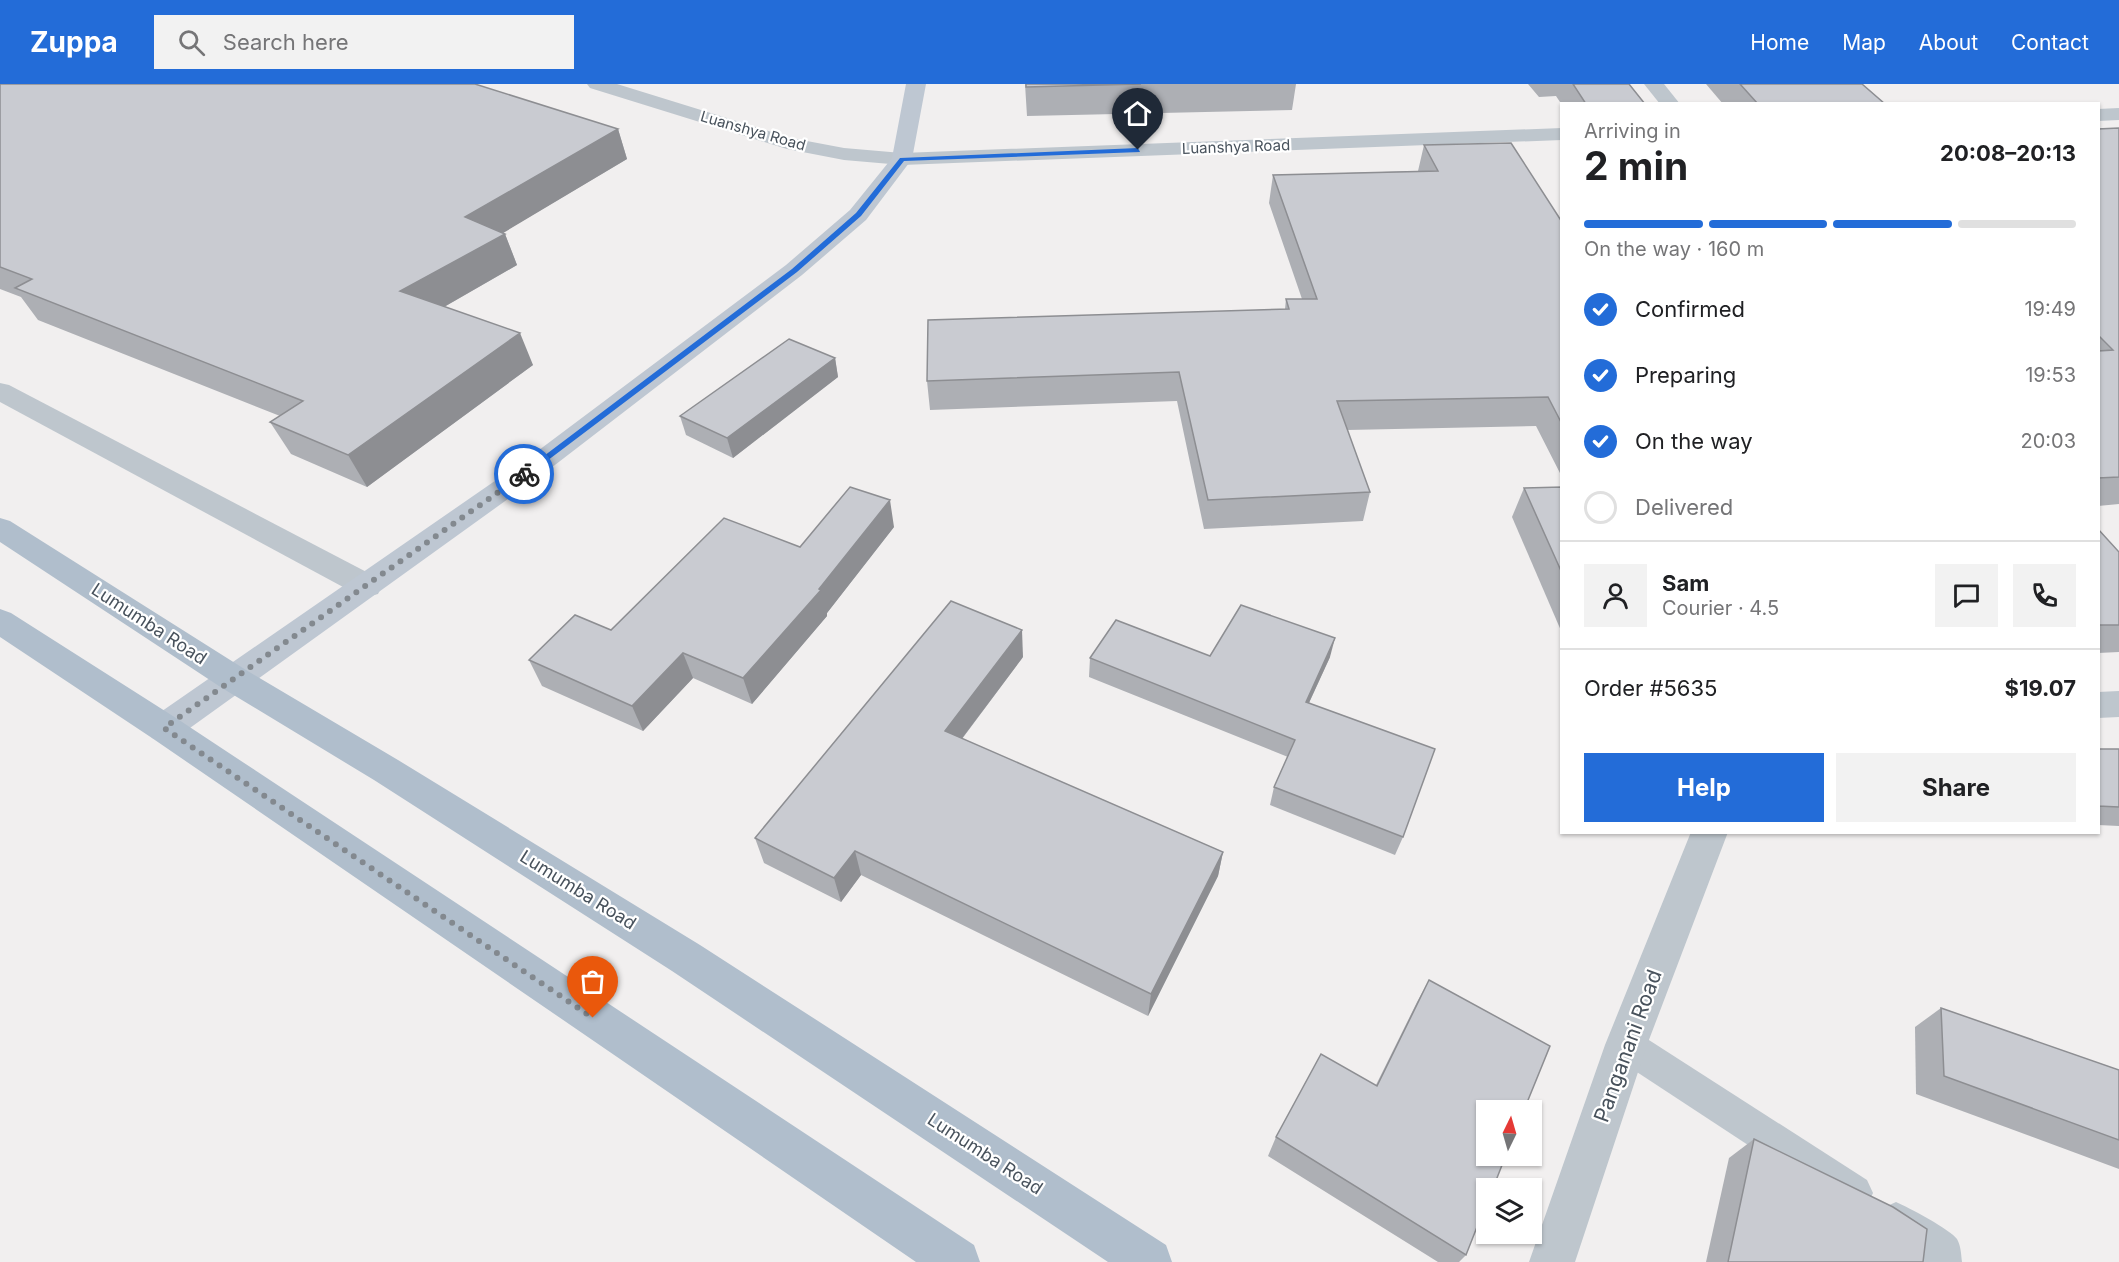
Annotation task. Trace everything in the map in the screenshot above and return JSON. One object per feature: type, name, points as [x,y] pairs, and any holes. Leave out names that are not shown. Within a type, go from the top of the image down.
[{"type":"main road","name":"Lumumba Road","points":[[0,528],[234,679],[386,770],[686,958],[1149,1262]]},
{"type":"main road","points":[[0,621],[164,728],[817,1170],[957,1262]]},
{"type":"street","name":"Luanshya Road","points":[[597,84],[787,143],[844,154],[902,159],[1560,134]]},
{"type":"street","points":[[164,728],[541,462],[794,270],[858,215],[902,159],[916,84]]},
{"type":"street","points":[[1654,84],[1669,102]]},
{"type":"street","points":[[2100,115],[2119,114]]},
{"type":"street","points":[[0,392],[368,586]]},
{"type":"street","points":[[2100,705],[2119,704]]},
{"type":"street","name":"Panganani Road","points":[[1552,1262],[1626,1045],[1709,834]]},
{"type":"lane","points":[[1626,1045],[1942,1251],[1943,1262]]},
{"type":"building","points":[[0,84],[475,84],[618,129],[465,217],[505,234],[400,291],[520,333],[348,455],[270,422],[303,401],[15,288],[32,279],[0,267]]},
{"type":"building","points":[[1026,84],[1141,84],[1026,87]]},
{"type":"building","points":[[1573,84],[1629,84],[1643,102],[1585,102]]},
{"type":"building","points":[[1740,84],[1862,84],[1883,102],[1756,102]]},
{"type":"building","points":[[2119,128],[2119,477],[2100,478],[2100,351],[2113,350],[2100,337],[2100,129]]},
{"type":"building","points":[[1511,143],[1560,219],[1560,420],[1548,397],[1337,401],[1370,492],[1208,500],[1179,372],[927,381],[928,320],[1289,309],[1286,299],[1317,299],[1273,175],[1438,171],[1424,145]]},
{"type":"building","points":[[789,339],[835,358],[727,438],[680,416]]},
{"type":"building","points":[[850,487],[890,500],[819,589],[821,590],[743,678],[683,653],[632,706],[529,660],[575,615],[611,630],[724,518],[800,547]]},
{"type":"building","points":[[1560,487],[1560,569],[1524,488]]},
{"type":"building","points":[[2100,531],[2119,552],[2119,625],[2100,625]]},
{"type":"building","points":[[951,601],[1022,630],[945,731],[1223,852],[1151,994],[855,851],[834,878],[755,838]]},
{"type":"building","points":[[1241,605],[1335,638],[1306,702],[1435,749],[1403,837],[1274,787],[1295,740],[1090,658],[1116,620],[1210,656]]},
{"type":"building","points":[[2100,749],[2119,749],[2119,807],[2100,806]]},
{"type":"building","points":[[1429,980],[1550,1046],[1528,1100],[1476,1100],[1476,1166],[1502,1166],[1497,1178],[1476,1178],[1476,1230],[1466,1255],[1276,1137],[1321,1054],[1377,1086]]},
{"type":"building","points":[[1941,1008],[2119,1070],[2119,1140],[1944,1076]]},
{"type":"building","points":[[1754,1139],[1893,1207],[1927,1229],[1923,1262],[1728,1262]]},
{"type":"way so far","points":[[524,474],[164,728],[593,1018]]},
{"type":"route","points":[[524,474],[794,270],[858,215],[902,159],[1138,150]]}]
